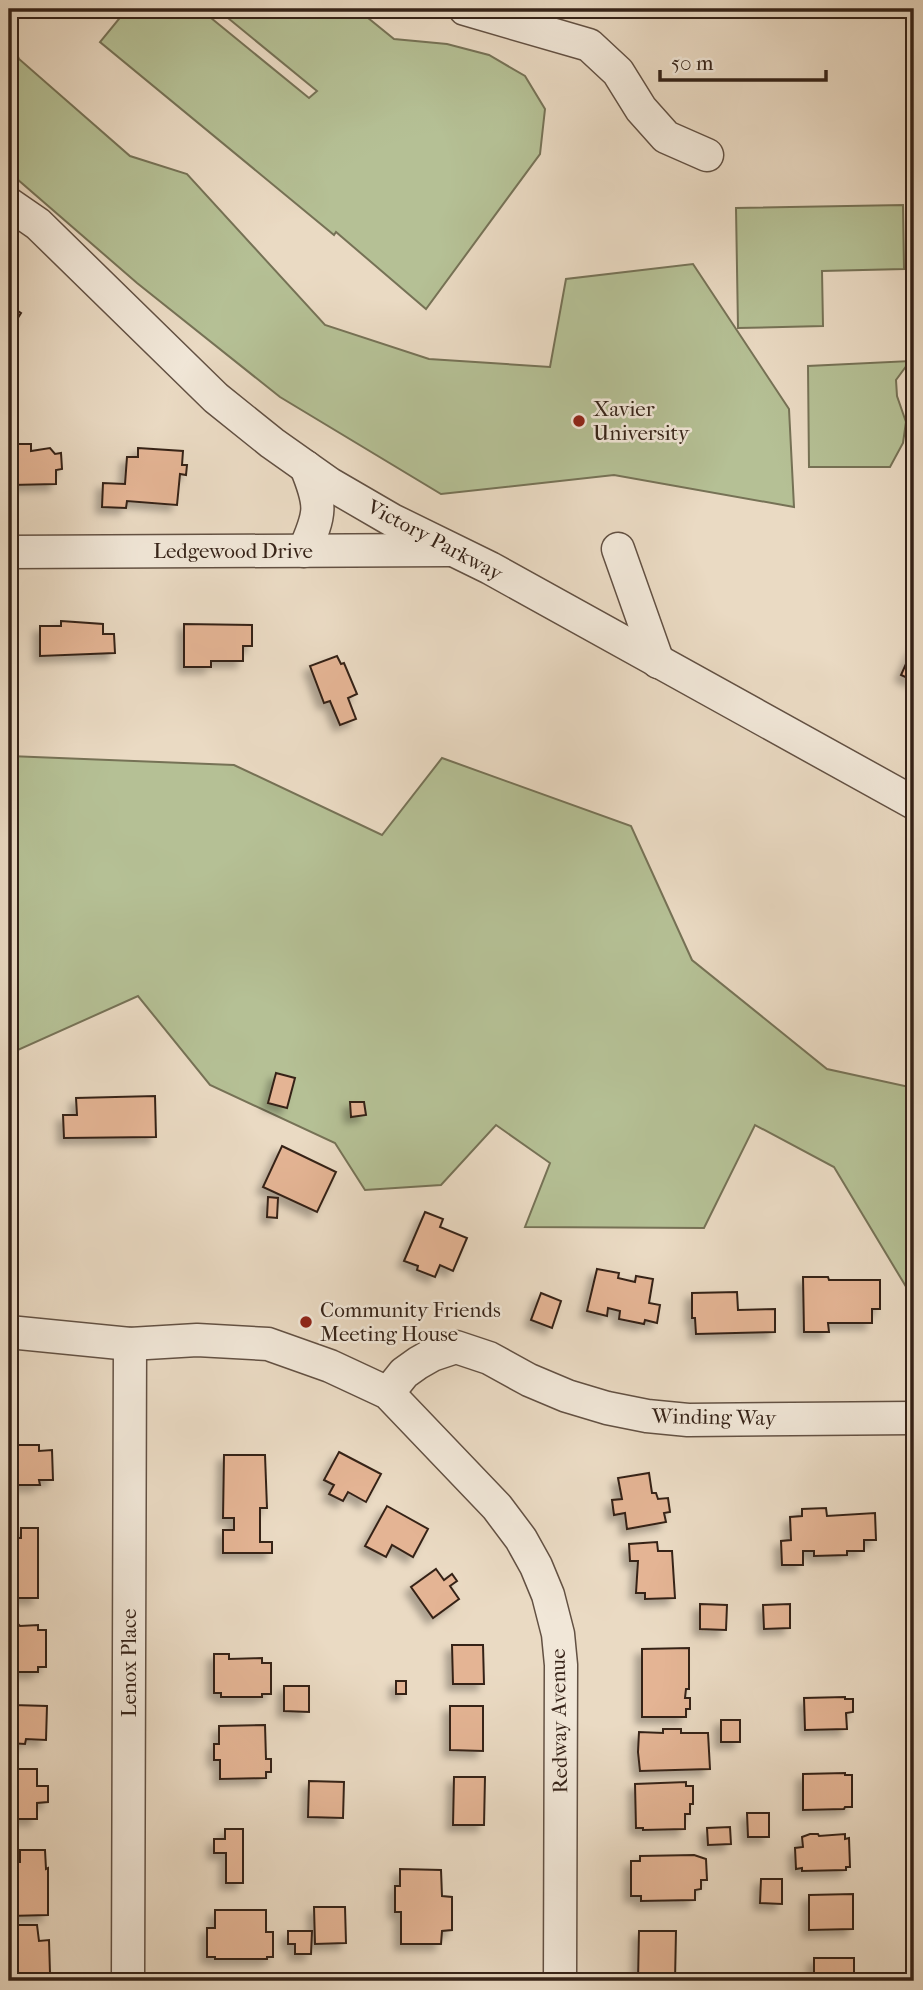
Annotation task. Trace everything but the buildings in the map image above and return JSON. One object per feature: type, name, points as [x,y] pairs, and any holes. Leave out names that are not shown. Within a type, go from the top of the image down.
[{"type":"street","points":[[465,9],[589,45],[618,72],[641,109],[666,137],[707,155]]},
{"type":"street","name":"Victory Parkway","points":[[9,204],[38,224],[216,398],[306,467],[392,520],[456,550],[914,803]]},
{"type":"street","points":[[304,551],[319,517],[317,492],[306,467]]},
{"type":"street","points":[[618,549],[658,662]]},
{"type":"street","name":"Ledgewood Drive","points":[[9,552],[456,550]]},
{"type":"street","points":[[9,1332],[130,1344],[173,1340],[226,1340],[268,1344],[330,1366],[388,1393]]},
{"type":"street","name":"Lenox Place","points":[[128,1981],[130,1344]]},
{"type":"street","name":"Winding Way","points":[[388,1393],[404,1373],[418,1363],[456,1347],[489,1358],[529,1380],[567,1396],[647,1416],[688,1420],[914,1418]]},
{"type":"street","name":"Redway Avenue","points":[[388,1393],[497,1507],[522,1539],[548,1595],[558,1634],[561,1665],[560,1981]]},
{"type":"green space","points":[[127,9],[200,9],[309,98],[317,91],[217,9],[357,9],[394,39],[447,44],[489,55],[525,76],[545,109],[540,154],[426,309],[336,232],[334,235],[100,42]]},
{"type":"green space","points":[[9,34],[19,59],[130,156],[187,174],[325,325],[429,359],[550,367],[566,279],[693,264],[789,409],[794,507],[614,475],[441,494],[280,397],[137,283],[9,172]]},
{"type":"green space","points":[[903,205],[904,269],[822,271],[823,326],[738,328],[736,208]]},
{"type":"green space","points":[[910,361],[896,380],[897,396],[906,422],[903,443],[890,467],[809,467],[808,366]]},
{"type":"green space","points":[[9,756],[234,765],[382,835],[442,758],[631,826],[692,960],[827,1069],[914,1088],[914,1300],[834,1167],[755,1125],[704,1228],[525,1227],[550,1163],[496,1125],[441,1185],[365,1190],[335,1143],[210,1085],[138,996],[9,1054]]},
{"type":"place","name":"Xavier University","points":[[579,421]]},
{"type":"place","name":"Community Friends Meeting House","points":[[306,1322]]}]
